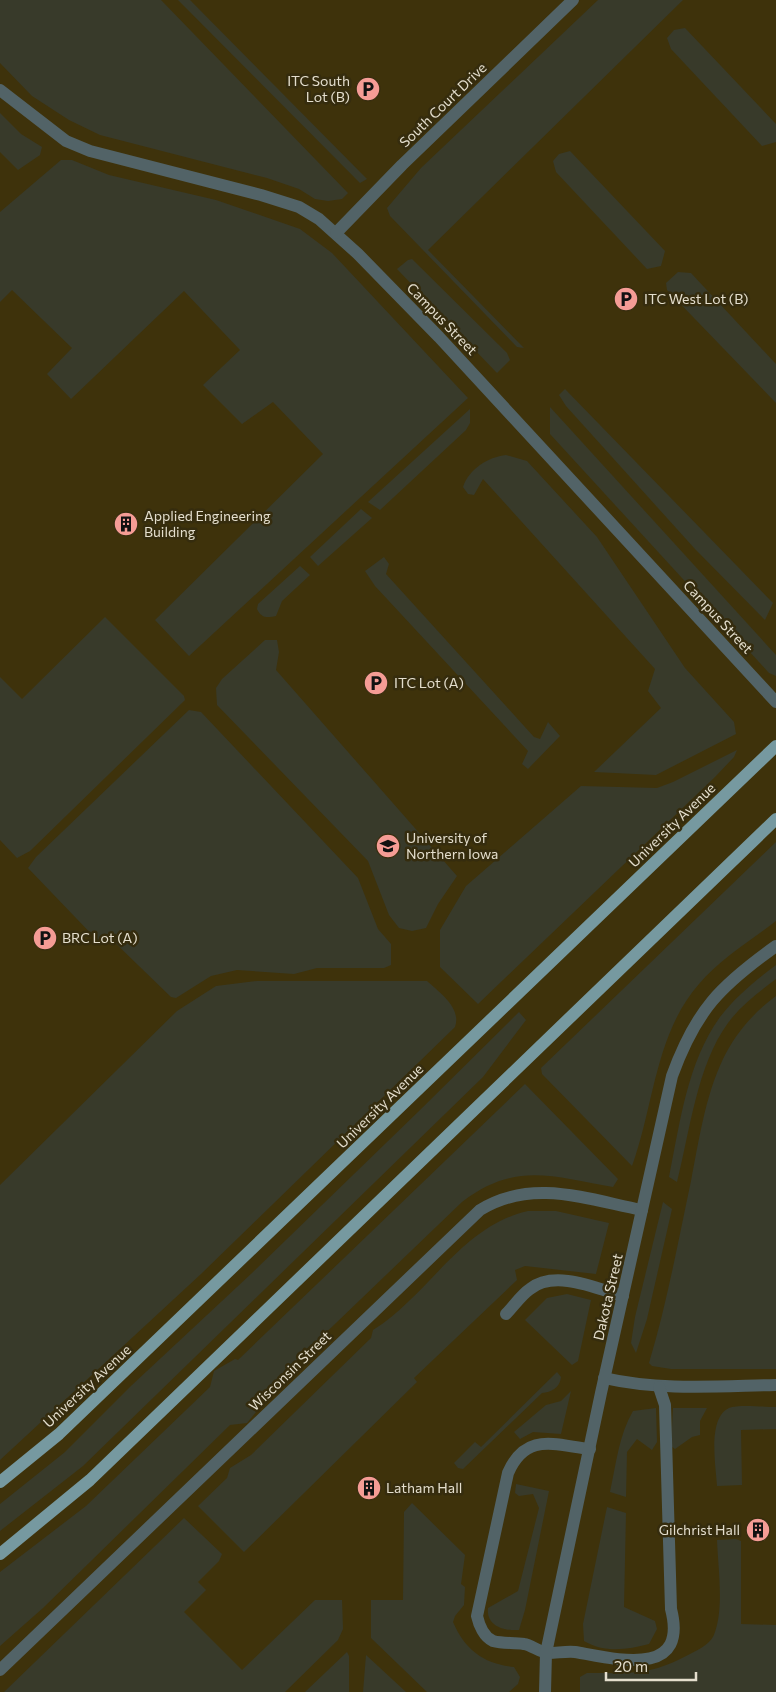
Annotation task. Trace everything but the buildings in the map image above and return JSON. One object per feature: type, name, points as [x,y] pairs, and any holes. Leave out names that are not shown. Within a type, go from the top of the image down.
[{"type":"main road","name":"University Avenue","points":[[0,1482],[59,1434],[776,746]]},
{"type":"main road","points":[[0,1554],[90,1480],[776,819]]},
{"type":"street","name":"South Court Drive","points":[[336,233],[402,165],[573,0]]},
{"type":"street","name":"Campus Street","points":[[0,90],[66,140],[82,147],[114,158],[224,185],[299,207],[319,219],[336,233],[445,343],[776,702]]},
{"type":"street","name":"Dakota Street","points":[[545,1692],[546,1653],[604,1378],[624,1296],[668,1093],[681,1052],[702,1012],[742,970],[776,946]]},
{"type":"street","name":"Wisconsin Street","points":[[0,1670],[480,1210],[506,1196],[532,1192],[554,1193],[642,1210]]},
{"type":"street","points":[[506,1314],[530,1288],[546,1282],[580,1284],[624,1296]]},
{"type":"street","points":[[604,1378],[633,1385],[659,1387],[776,1385]]},
{"type":"street","points":[[590,1449],[543,1444],[527,1447],[515,1457],[508,1472],[476,1612],[479,1625],[492,1640],[525,1644],[546,1653],[573,1652],[601,1659],[640,1660],[657,1656],[673,1642],[674,1629],[671,1609],[665,1405],[659,1387]]},
{"type":"shaded area","name":"University of Northern Iowa","points":[[0,0],[776,0],[776,1692],[0,1692]]},
{"type":"green space","points":[[0,0],[161,0],[348,193],[342,199],[328,201],[315,199],[299,189],[267,178],[100,135],[69,120],[32,96],[0,63]]},
{"type":"green space","points":[[178,0],[190,0],[367,179],[360,183]]},
{"type":"green space","points":[[598,0],[683,0],[428,250],[524,348],[517,347],[390,216],[387,208],[421,168]]},
{"type":"green space","points":[[685,28],[776,124],[776,142],[762,146],[671,49],[667,38],[674,30]]},
{"type":"green space","points":[[0,113],[21,134],[42,147],[40,155],[18,170],[0,152]]},
{"type":"green space","points":[[570,151],[665,251],[661,266],[647,269],[556,172],[553,161],[559,154]]},
{"type":"green space","points":[[61,160],[72,160],[109,175],[216,200],[300,229],[332,253],[468,398],[189,656],[155,620],[323,454],[273,402],[242,424],[203,385],[240,350],[184,291],[71,399],[47,374],[72,348],[12,290],[0,302],[0,212]]},
{"type":"green space","points":[[412,259],[507,353],[510,360],[497,373],[397,269]]},
{"type":"green space","points":[[678,272],[691,273],[776,364],[776,403],[667,290],[666,283]]},
{"type":"green space","points":[[565,389],[773,603],[765,620],[695,549],[566,406],[559,395]]},
{"type":"green space","points":[[550,407],[776,655],[776,676],[769,673],[550,434]]},
{"type":"green space","points":[[470,409],[470,423],[466,430],[380,510],[368,502]]},
{"type":"green space","points":[[506,455],[527,461],[597,537],[685,668],[734,722],[736,734],[656,775],[594,772],[661,708],[648,691],[655,669],[483,479],[474,495],[468,494],[463,487],[474,469],[486,461]]},
{"type":"green space","points":[[361,509],[372,518],[318,566],[310,557]]},
{"type":"green space","points":[[384,557],[389,564],[386,574],[534,737],[540,739],[548,722],[560,736],[528,769],[522,764],[528,751],[375,586],[365,571]]},
{"type":"green space","points":[[300,566],[310,575],[282,601],[276,616],[262,616],[257,609],[258,604]]},
{"type":"green space","points":[[105,617],[184,696],[185,700],[30,851],[17,858],[0,840],[0,677],[22,699]]},
{"type":"green space","points":[[265,640],[277,640],[279,652],[276,670],[457,876],[438,904],[426,928],[412,931],[399,928],[389,915],[368,861],[217,705],[216,688],[222,679]]},
{"type":"green space","points":[[189,710],[201,712],[358,878],[378,929],[391,944],[391,965],[384,968],[317,968],[294,974],[237,970],[211,976],[176,998],[171,997],[107,935],[99,942],[28,868],[36,857]]},
{"type":"green space","points":[[737,750],[734,757],[715,777],[478,1004],[440,967],[440,930],[466,886],[581,786],[657,788]]},
{"type":"green space","points":[[776,842],[776,921],[716,966],[684,1004],[664,1048],[632,1166],[542,1074],[541,1068]]},
{"type":"green space","points":[[776,965],[776,979],[750,999],[733,1016],[717,1040],[709,1058],[696,1099],[677,1182],[669,1177],[686,1094],[700,1054],[720,1017],[746,989]]},
{"type":"green space","points":[[257,981],[427,981],[443,995],[452,1007],[455,1013],[455,1027],[201,1274],[0,1460],[0,1185],[177,1011],[216,986]]},
{"type":"green space","points":[[776,996],[776,1369],[671,1369],[652,1366],[649,1363],[667,1295],[703,1119],[717,1073],[739,1032],[760,1009]]},
{"type":"green space","points":[[519,1012],[526,1020],[483,1077],[83,1466],[0,1531],[0,1504],[65,1452],[132,1385],[252,1273]]},
{"type":"green space","points":[[525,1084],[618,1179],[613,1187],[572,1179],[535,1175],[500,1181],[481,1189],[462,1202],[261,1395],[260,1407],[247,1423],[230,1425],[43,1608],[0,1646],[0,1572],[86,1506],[210,1387],[214,1371],[235,1359],[238,1360]]},
{"type":"green space","points":[[663,1202],[672,1209],[647,1319],[636,1353],[631,1343],[635,1317]]},
{"type":"green space","points":[[528,1211],[556,1211],[609,1223],[596,1274],[525,1266],[515,1270],[517,1280],[414,1378],[417,1382],[244,1552],[198,1506],[227,1478],[230,1468],[251,1455],[371,1338],[373,1330],[393,1316],[464,1246],[483,1231],[504,1219]]},
{"type":"green space","points":[[567,1294],[591,1300],[578,1361],[572,1365],[525,1320],[547,1298]]},
{"type":"green space","points":[[557,1372],[561,1377],[557,1387],[549,1392],[542,1393],[463,1469],[458,1468],[454,1463],[475,1442],[481,1447]]},
{"type":"green space","points":[[571,1391],[561,1434],[533,1432],[520,1439],[514,1432],[546,1405],[561,1401]]},
{"type":"green space","points":[[739,1406],[776,1407],[776,1429],[741,1430],[742,1485],[717,1486],[714,1444],[715,1432],[722,1413],[729,1408]]},
{"type":"green space","points":[[656,1408],[657,1442],[652,1450],[637,1439],[627,1452],[626,1497],[610,1492],[621,1440],[628,1420],[633,1411]]},
{"type":"green space","points":[[673,1408],[707,1408],[700,1421],[700,1435],[692,1437],[675,1449],[671,1446]]},
{"type":"green space","points":[[516,1484],[549,1491],[525,1610],[519,1630],[508,1630],[493,1623],[488,1614],[488,1608],[518,1591],[539,1508],[533,1494],[519,1496],[515,1493]]},
{"type":"green space","points":[[412,1503],[465,1555],[461,1584],[465,1587],[464,1605],[455,1616],[453,1622],[463,1640],[477,1654],[493,1663],[514,1667],[520,1677],[518,1684],[509,1692],[427,1692],[371,1638],[371,1600],[403,1600],[404,1512]]},
{"type":"green space","points":[[607,1507],[626,1513],[624,1607],[655,1621],[657,1629],[649,1644],[632,1648],[608,1649],[584,1641],[583,1624]]},
{"type":"green space","points":[[184,1518],[222,1554],[219,1561],[198,1582],[206,1590],[184,1612],[242,1670],[315,1600],[342,1600],[343,1629],[338,1640],[285,1692],[4,1692]]},
{"type":"green space","points":[[736,1539],[741,1541],[741,1624],[776,1625],[776,1692],[580,1692],[580,1677],[587,1673],[629,1673],[651,1670],[676,1661],[705,1645],[713,1636],[718,1622],[720,1586],[717,1540]]},
{"type":"green space","points":[[347,1652],[349,1656],[349,1692],[305,1692]]},
{"type":"green space","points":[[366,1655],[406,1692],[363,1692]]},
{"type":"place","name":"ITC South Lot (B)","points":[[368,89]]},
{"type":"place","name":"ITC West Lot (B)","points":[[626,299]]},
{"type":"place","name":"Applied Engineering Building","points":[[126,524]]},
{"type":"place","name":"ITC Lot (A)","points":[[376,683]]},
{"type":"place","name":"University of Northern Iowa","points":[[388,846]]},
{"type":"place","name":"BRC Lot (A)","points":[[45,938]]},
{"type":"place","name":"Latham Hall","points":[[369,1488]]},
{"type":"place","name":"Gilchrist Hall","points":[[758,1530]]}]
